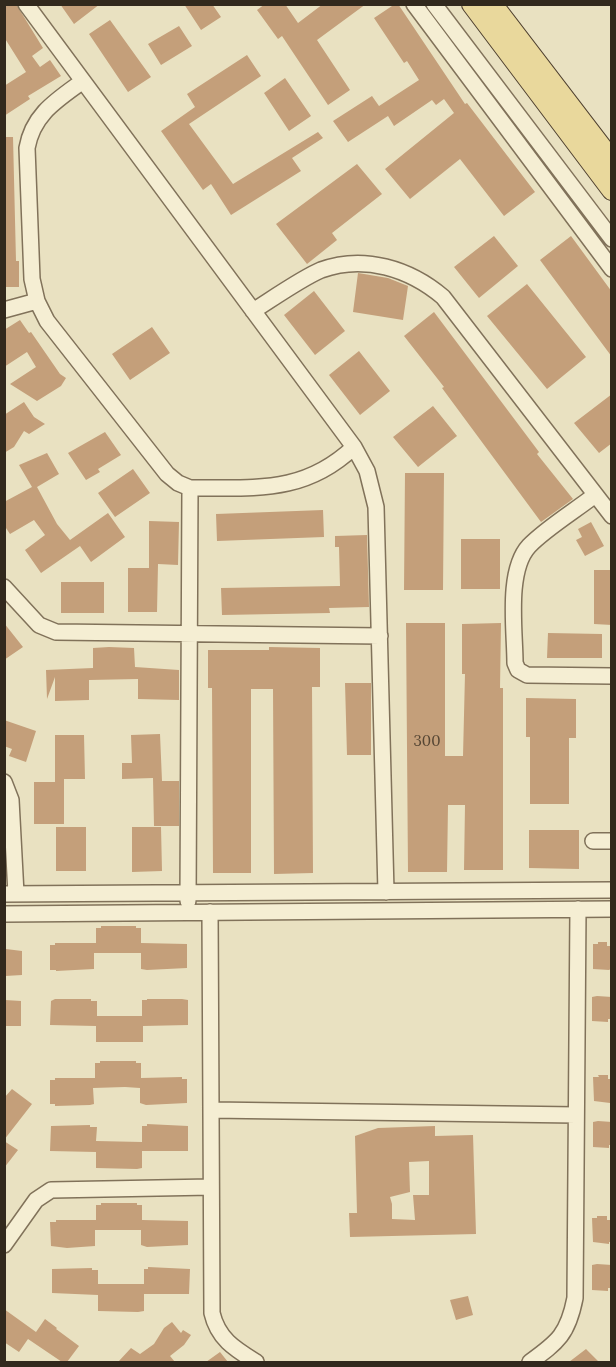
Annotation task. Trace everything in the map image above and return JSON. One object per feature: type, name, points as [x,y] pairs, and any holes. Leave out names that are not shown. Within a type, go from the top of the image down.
[{"type":"main road","points":[[472,4],[612,190]]},
{"type":"main road","points":[[492,4],[612,161]]},
{"type":"street","points":[[414,4],[612,269]]},
{"type":"street","points":[[434,4],[612,239]]},
{"type":"street","points":[[30,6],[354,447],[368,471],[375,495],[386,892]]},
{"type":"street","points":[[83,81],[46,109],[36,122],[29,138],[27,157],[32,279],[37,301],[47,321],[167,474],[178,483],[190,488],[272,486],[297,482],[333,465],[354,447]]},
{"type":"street","points":[[253,311],[320,270],[334,267],[356,264],[378,265],[414,277],[443,297],[612,516]]},
{"type":"street","points":[[4,310],[37,301]]},
{"type":"street","points":[[188,912],[190,488]]},
{"type":"street","points":[[595,495],[530,545],[520,561],[514,584],[515,663],[518,670],[527,675],[612,676]]},
{"type":"street","points":[[4,587],[33,620],[50,631],[380,636]]},
{"type":"street","points":[[4,782],[11,800],[10,894],[612,890]]},
{"type":"street","points":[[593,841],[612,841]]},
{"type":"street","points":[[492,891],[492,910]]},
{"type":"street","points":[[530,1362],[556,1343],[573,1309],[578,909]]},
{"type":"street","points":[[4,914],[612,909]]},
{"type":"street","points":[[210,912],[212,1306],[214,1320],[225,1340],[256,1362]]},
{"type":"street","points":[[211,1110],[576,1115]]},
{"type":"street","points":[[4,1245],[36,1200],[51,1190],[211,1186]]},
{"type":"building","points":[[4,4],[16,4],[43,48],[32,56],[40,67],[50,60],[61,76],[28,96],[30,99],[4,116],[4,86],[26,72],[4,37]]},
{"type":"building","points":[[60,4],[100,4],[74,24]]},
{"type":"building","points":[[184,4],[212,4],[221,17],[201,30]]},
{"type":"building","points":[[265,4],[285,4],[298,23],[323,4],[366,4],[317,40],[350,90],[328,105],[282,36],[278,39],[257,10]]},
{"type":"building","points":[[398,4],[465,104],[467,103],[535,192],[504,216],[460,159],[410,199],[385,169],[454,113],[444,99],[436,105],[432,100],[394,126],[388,116],[348,142],[333,121],[372,96],[379,106],[419,80],[407,61],[404,63],[374,18]]},
{"type":"building","points":[[110,20],[151,77],[128,92],[89,34]]},
{"type":"building","points":[[179,26],[192,46],[161,65],[148,44]]},
{"type":"building","points":[[247,55],[261,76],[189,124],[233,184],[318,132],[323,138],[292,158],[301,171],[231,215],[211,184],[203,190],[161,131],[195,107],[187,94]]},
{"type":"building","points":[[285,78],[311,116],[289,131],[264,93]]},
{"type":"building","points":[[4,137],[13,137],[16,261],[19,261],[19,287],[4,287]]},
{"type":"building","points":[[357,164],[382,194],[332,233],[337,240],[307,264],[276,224]]},
{"type":"building","points":[[494,236],[518,266],[479,298],[454,267]]},
{"type":"building","points":[[571,236],[612,292],[612,357],[540,260]]},
{"type":"building","points":[[358,273],[388,278],[408,286],[403,320],[353,312]]},
{"type":"building","points":[[527,284],[586,357],[547,389],[487,316]]},
{"type":"building","points":[[314,291],[345,331],[315,355],[284,315]]},
{"type":"building","points":[[434,312],[539,452],[537,454],[573,499],[541,522],[442,388],[444,387],[404,336]]},
{"type":"building","points":[[20,320],[60,374],[66,378],[61,386],[37,401],[10,384],[36,367],[27,352],[4,367],[4,330]]},
{"type":"building","points":[[152,327],[170,353],[130,380],[112,354]]},
{"type":"building","points":[[359,351],[390,391],[360,415],[329,375]]},
{"type":"building","points":[[612,394],[612,443],[599,453],[574,423]]},
{"type":"building","points":[[24,402],[34,417],[45,424],[29,434],[24,431],[14,447],[4,453],[4,415]]},
{"type":"building","points":[[433,406],[457,436],[418,467],[393,437]]},
{"type":"building","points":[[105,432],[121,455],[98,469],[100,472],[86,480],[68,453]]},
{"type":"building","points":[[47,453],[59,474],[37,487],[57,524],[70,540],[108,513],[125,537],[91,562],[80,546],[41,573],[25,550],[45,535],[34,520],[10,534],[4,525],[4,502],[32,487],[19,465]]},
{"type":"building","points":[[133,469],[150,493],[115,517],[98,493]]},
{"type":"building","points":[[405,473],[444,473],[443,590],[404,590]]},
{"type":"building","points":[[323,510],[324,537],[217,541],[216,514]]},
{"type":"building","points":[[149,521],[179,522],[178,565],[158,564],[157,612],[128,612],[128,568],[149,568]]},
{"type":"building","points":[[591,522],[604,546],[585,556],[576,540],[582,537],[578,529]]},
{"type":"building","points":[[367,535],[369,607],[329,608],[330,613],[222,615],[221,588],[340,586],[339,547],[335,547],[335,536]]},
{"type":"building","points":[[461,539],[500,539],[500,589],[461,589]]},
{"type":"building","points":[[594,570],[612,570],[612,625],[594,624]]},
{"type":"building","points":[[61,582],[104,582],[104,613],[61,613]]},
{"type":"building","points":[[4,623],[23,647],[4,660]]},
{"type":"building","points":[[406,623],[445,623],[445,756],[463,756],[465,674],[462,674],[462,624],[501,623],[503,870],[464,870],[465,805],[448,805],[447,872],[408,872]]},
{"type":"building","points":[[548,633],[602,634],[602,658],[547,658]]},
{"type":"building","points":[[269,647],[320,648],[320,687],[312,687],[313,873],[274,874],[273,689],[251,689],[251,873],[213,873],[212,688],[208,688],[208,650],[269,650]]},
{"type":"building","points":[[93,648],[134,648],[135,667],[179,670],[179,700],[138,699],[138,679],[89,680],[89,700],[55,701],[55,677],[47,699],[46,670],[93,668]]},
{"type":"building","points":[[345,683],[371,683],[371,755],[347,755]]},
{"type":"building","points":[[526,698],[576,699],[576,738],[569,738],[569,804],[530,804],[530,737],[526,737]]},
{"type":"building","points":[[4,720],[36,731],[26,762],[9,756],[12,749],[4,746]]},
{"type":"building","points":[[160,734],[162,781],[179,781],[179,826],[154,826],[153,778],[122,779],[122,763],[132,763],[131,735]]},
{"type":"building","points":[[55,735],[84,735],[85,779],[64,779],[64,824],[34,824],[34,782],[55,782]]},
{"type":"building","points":[[56,827],[86,827],[86,871],[56,871]]},
{"type":"building","points":[[132,827],[161,827],[162,871],[132,872]]},
{"type":"building","points":[[529,830],[579,830],[579,869],[529,868]]},
{"type":"building","points":[[101,926],[141,928],[141,943],[187,944],[187,968],[147,970],[141,969],[141,953],[94,953],[94,969],[50,970],[50,945],[96,943],[96,928],[101,928]]},
{"type":"building","points":[[598,942],[607,942],[607,946],[612,946],[612,968],[609,970],[593,969],[593,944],[598,944]]},
{"type":"building","points":[[6,949],[22,951],[22,975],[5,976]]},
{"type":"building","points":[[592,997],[612,997],[612,1019],[608,1019],[608,1022],[592,1021]]},
{"type":"building","points":[[55,999],[97,1001],[97,1016],[142,1016],[142,1000],[147,999],[188,1000],[188,1025],[143,1026],[143,1042],[96,1042],[96,1026],[50,1025],[51,1001]]},
{"type":"building","points":[[5,1000],[21,1001],[21,1026],[5,1026]]},
{"type":"building","points":[[100,1061],[141,1063],[141,1078],[182,1077],[182,1079],[187,1079],[187,1103],[146,1105],[140,1103],[140,1088],[125,1087],[93,1088],[94,1104],[90,1105],[55,1106],[55,1104],[50,1104],[50,1080],[95,1078],[95,1063],[100,1063]]},
{"type":"building","points":[[598,1075],[608,1075],[608,1079],[612,1079],[610,1103],[594,1101],[593,1077],[599,1077]]},
{"type":"building","points":[[12,1089],[32,1104],[4,1140],[4,1098]]},
{"type":"building","points":[[593,1122],[612,1122],[612,1145],[609,1145],[609,1148],[593,1147]]},
{"type":"building","points":[[147,1124],[188,1126],[188,1151],[142,1151],[142,1168],[137,1169],[96,1168],[96,1152],[50,1151],[51,1126],[90,1125],[90,1127],[97,1127],[96,1141],[142,1142],[142,1126],[147,1126]]},
{"type":"building","points":[[435,1126],[435,1136],[473,1135],[476,1234],[350,1237],[349,1213],[357,1213],[355,1136],[378,1128]],"holes":[[[429,1161],[429,1195],[413,1195],[415,1220],[392,1219],[390,1197],[410,1192],[409,1162]]]},
{"type":"building","points":[[4,1141],[18,1150],[4,1168]]},
{"type":"building","points":[[101,1203],[142,1205],[142,1220],[188,1221],[188,1245],[147,1247],[141,1245],[141,1230],[95,1230],[95,1246],[67,1248],[51,1246],[50,1222],[96,1220],[96,1205],[101,1205]]},
{"type":"building","points":[[597,1216],[607,1216],[607,1220],[612,1220],[612,1242],[609,1244],[593,1242],[592,1218],[597,1218]]},
{"type":"building","points":[[592,1265],[612,1265],[612,1288],[608,1288],[608,1291],[592,1290]]},
{"type":"building","points":[[148,1267],[190,1269],[189,1294],[144,1294],[144,1311],[138,1312],[98,1311],[98,1295],[52,1293],[52,1269],[92,1268],[92,1270],[98,1270],[98,1284],[144,1284],[144,1269]]},
{"type":"building","points":[[468,1296],[473,1315],[456,1320],[450,1300]]},
{"type":"building","points":[[4,1309],[36,1332],[45,1319],[79,1346],[67,1362],[62,1362],[28,1339],[19,1352],[4,1342]]},
{"type":"building","points":[[172,1322],[181,1333],[183,1330],[191,1335],[184,1345],[170,1356],[175,1362],[118,1362],[131,1348],[140,1354],[154,1344],[164,1328]]},
{"type":"building","points":[[586,1349],[599,1362],[569,1362]]},
{"type":"building","points":[[220,1352],[228,1362],[206,1362]]}]
